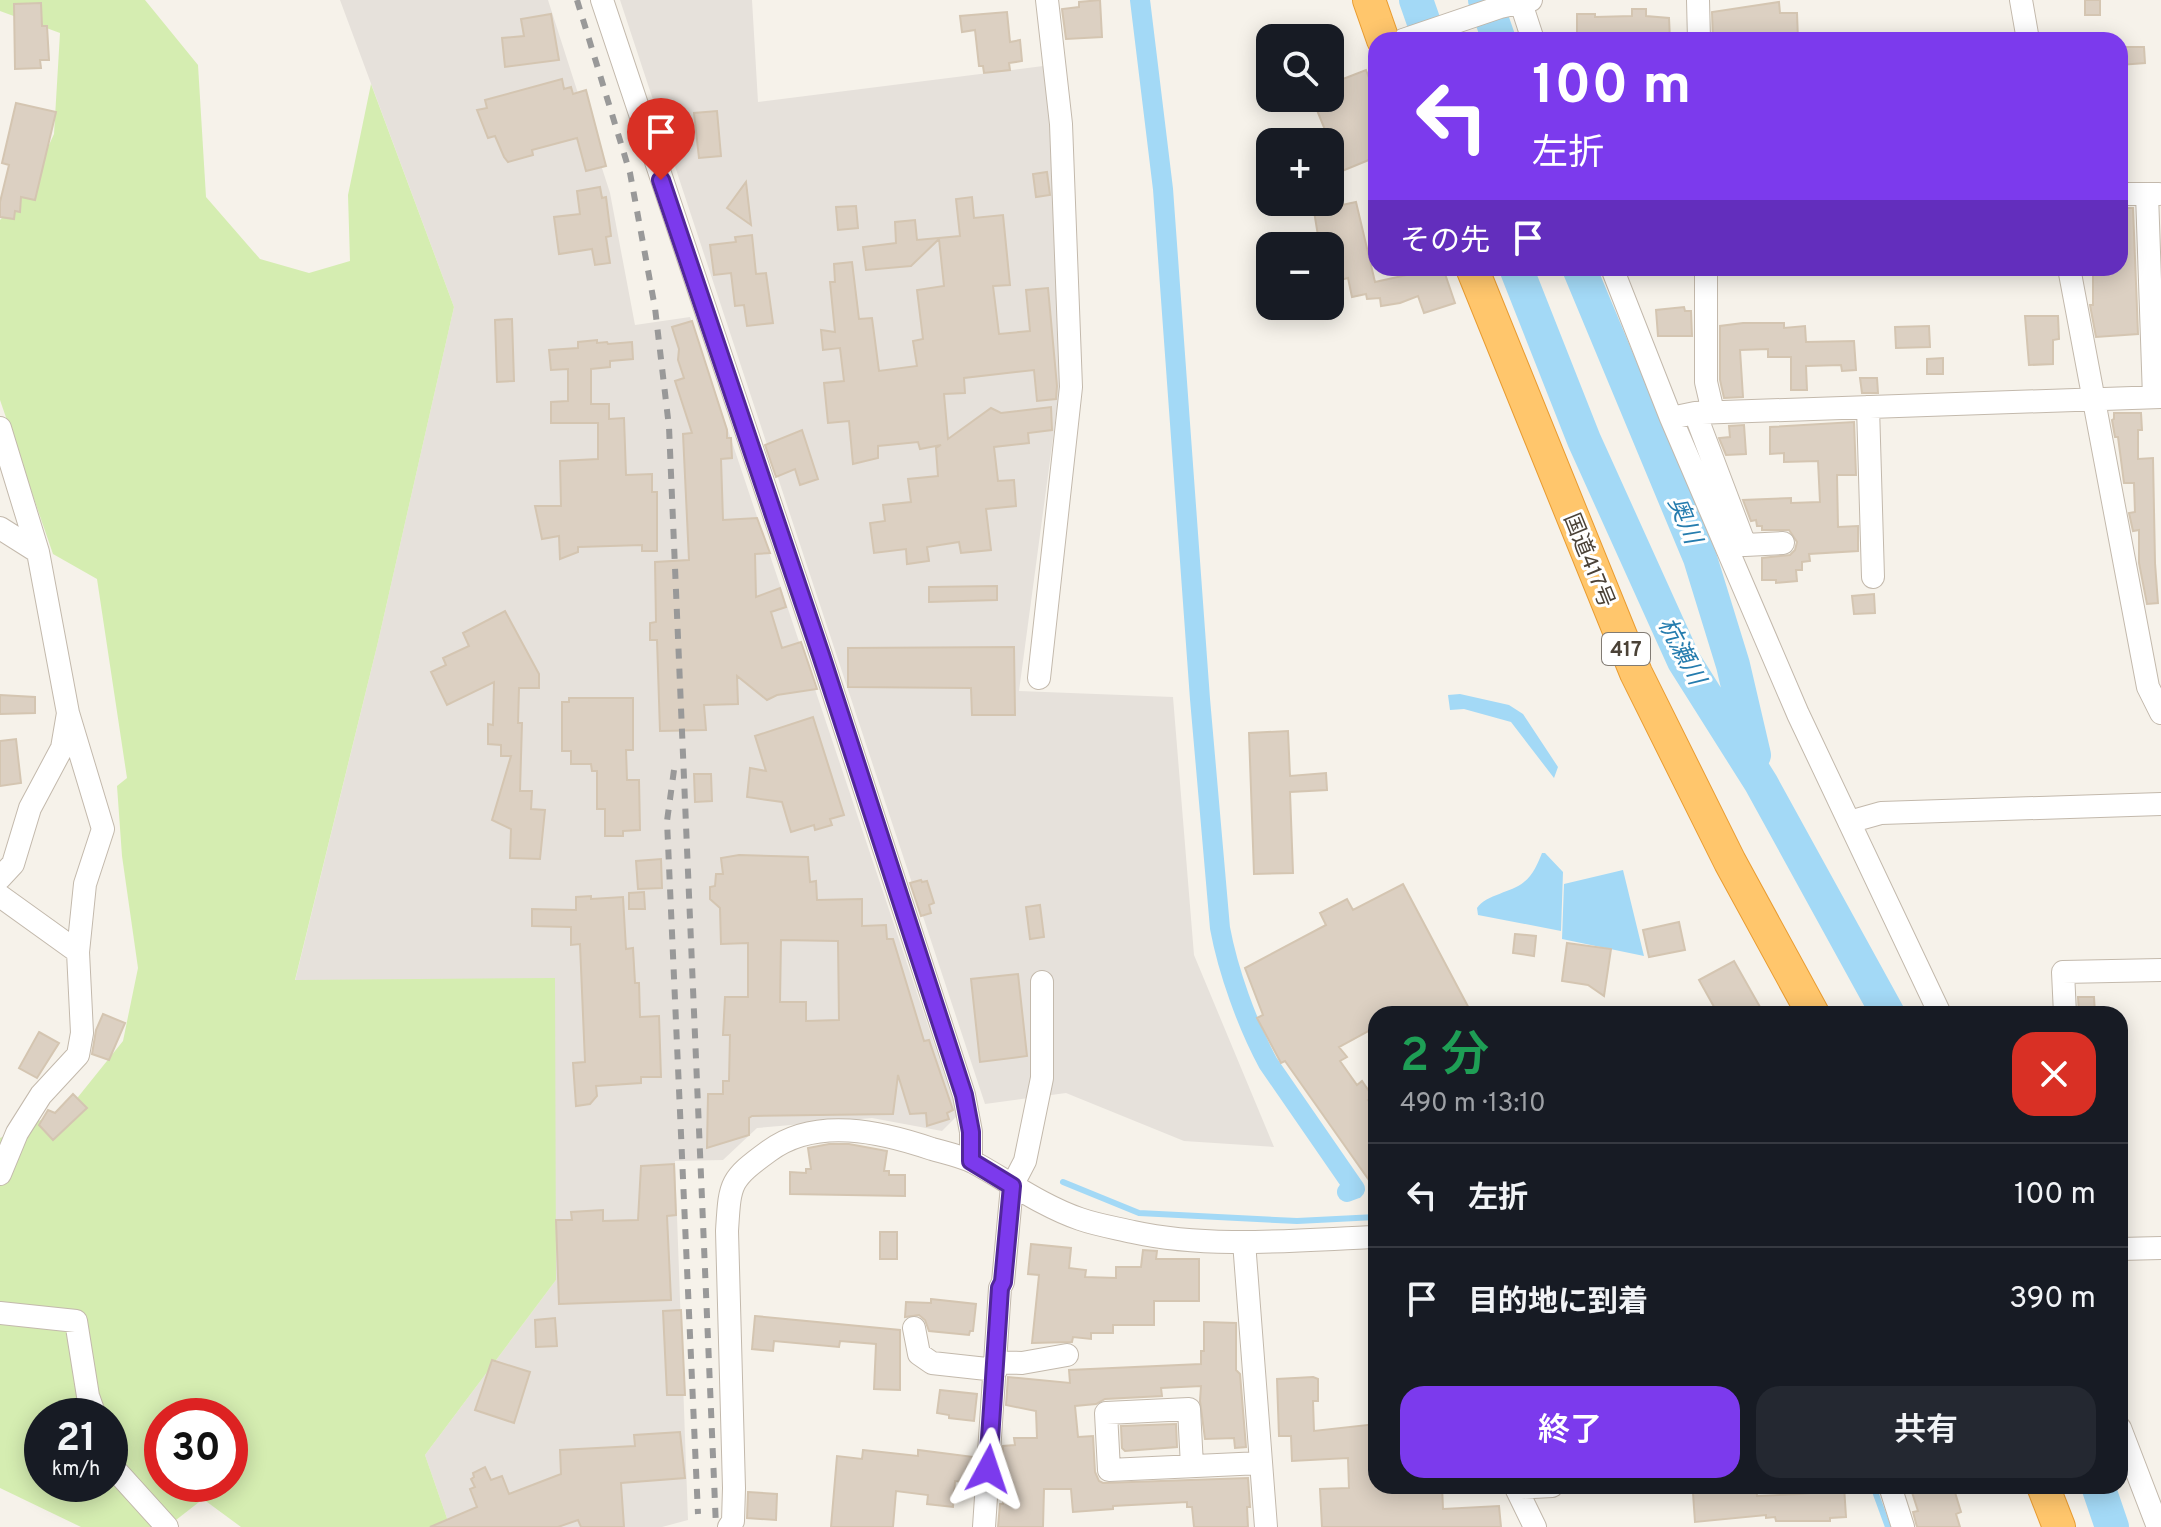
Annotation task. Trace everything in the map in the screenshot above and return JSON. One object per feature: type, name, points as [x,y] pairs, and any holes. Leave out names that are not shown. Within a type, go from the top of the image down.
[{"type":"highway","points":[[1369,0],[1380,32]]},
{"type":"highway","name":"国道417号","points":[[1475,276],[1636,673],[1730,862],[1809,1006]]},
{"type":"highway","points":[[2046,1494],[2059,1527]]},
{"type":"street","points":[[602,0],[959,1080],[971,1132],[971,1161]]},
{"type":"street","points":[[1039,678],[1071,387],[1061,124],[1047,0]]},
{"type":"street","points":[[1427,32],[1513,3],[1531,0]]},
{"type":"street","points":[[1698,0],[1699,32]]},
{"type":"street","points":[[2021,0],[2027,32]]},
{"type":"street","points":[[1513,3],[1529,32]]},
{"type":"street","points":[[1671,418],[1704,412],[2157,397],[2154,194],[2128,194]]},
{"type":"street","points":[[1615,276],[1671,418],[1798,714],[1936,1006]]},
{"type":"street","points":[[1706,276],[1704,412],[1745,545],[1783,543]]},
{"type":"street","points":[[2071,276],[2094,400],[2152,662],[2148,687],[2161,713]]},
{"type":"street","points":[[1868,407],[1873,577]]},
{"type":"street","points":[[0,428],[38,552],[68,713],[103,829],[85,884],[78,952],[82,1033],[78,1055],[41,1095],[17,1133],[0,1174]]},
{"type":"street","points":[[0,528],[38,552]]},
{"type":"street","points":[[0,878],[13,864],[30,808],[62,748],[68,713]]},
{"type":"street","points":[[1849,822],[1881,813],[2161,804]]},
{"type":"street","points":[[0,896],[78,952]]},
{"type":"street","points":[[2065,1006],[2063,972],[2161,970]]},
{"type":"street","points":[[984,1527],[1000,1288],[1012,1186],[1025,1161],[1042,1078],[1042,982]]},
{"type":"street","points":[[729,1527],[733,1521],[734,1488],[727,1231],[729,1189],[745,1168],[774,1147],[805,1133],[842,1130],[892,1136],[971,1161],[1012,1186],[1079,1219],[1137,1233],[1244,1242],[1368,1237]]},
{"type":"street","points":[[1244,1242],[1266,1527]]},
{"type":"street","points":[[2128,1249],[2161,1248]]},
{"type":"street","points":[[0,1313],[76,1321],[89,1398]]},
{"type":"street","points":[[914,1328],[919,1354],[932,1363],[996,1366],[1067,1355]]},
{"type":"street","points":[[1192,1466],[1189,1409],[1106,1413],[1109,1470],[1261,1463]]},
{"type":"street","points":[[2128,1449],[2158,1527]]},
{"type":"street","points":[[128,1484],[167,1527]]},
{"type":"street","points":[[1519,1494],[1535,1527]]},
{"type":"street","points":[[1893,1494],[1903,1527]]},
{"type":"shaded area","points":[[340,0],[548,0],[610,193],[635,325],[690,317],[958,1115],[942,1131],[872,1118],[757,1128],[723,1160],[675,1161],[688,1520],[662,1527],[450,1527],[425,1455],[556,1280],[295,981],[378,642],[454,307]]},
{"type":"shaded area","points":[[620,0],[752,0],[758,102],[1051,65],[1060,386],[1019,691],[1173,697],[1194,955],[1274,1147],[1184,1141],[1066,1093],[985,1104]]},
{"type":"green space","points":[[0,0],[145,0],[198,65],[206,197],[260,259],[309,273],[350,261],[348,195],[371,84],[454,307],[378,642],[295,980],[555,978],[556,1280],[425,1455],[450,1527],[241,1527],[207,1502],[248,1502],[248,1398],[144,1398],[144,1502],[199,1502],[167,1527],[81,1527],[29,1502],[128,1502],[128,1398],[24,1398],[24,1500],[0,1488],[0,1138],[70,1107],[123,1041],[138,968],[122,856],[117,786],[127,778],[97,579],[53,554],[0,400],[0,220],[28,191],[54,134],[60,33],[0,11]]},
{"type":"water","points":[[1460,694],[1509,705],[1523,714],[1558,767],[1554,778],[1511,722],[1464,709],[1450,710],[1448,695]]},
{"type":"water","points":[[1542,853],[1563,872],[1561,931],[1478,915],[1477,908],[1481,903],[1519,886],[1527,879]]},
{"type":"water","points":[[1623,870],[1644,956],[1562,939],[1564,884]]},
{"type":"building","points":[[1100,0],[1102,37],[1066,39],[1062,9],[1079,7],[1079,2]]},
{"type":"building","points":[[2085,0],[2100,0],[2100,15],[2085,15]]},
{"type":"building","points":[[1779,2],[1780,13],[1797,13],[1798,32],[1713,32],[1712,12]]},
{"type":"building","points":[[41,3],[42,26],[47,26],[49,60],[40,60],[41,68],[15,69],[14,4]]},
{"type":"building","points":[[1632,9],[1646,9],[1646,16],[1669,18],[1670,32],[1577,32],[1577,14],[1632,16]]},
{"type":"building","points":[[1007,12],[1010,42],[1020,40],[1022,61],[1009,63],[1010,70],[984,73],[983,66],[979,66],[975,30],[962,32],[960,16]]},
{"type":"building","points":[[551,14],[559,60],[505,67],[502,38],[524,36],[521,19]]},
{"type":"building","points":[[2128,47],[2144,47],[2145,63],[2128,64]]},
{"type":"building","points":[[1366,70],[1368,160],[1344,170],[1344,128],[1324,128],[1318,112],[1344,112],[1344,79]]},
{"type":"building","points":[[562,79],[564,89],[571,87],[573,94],[586,90],[606,166],[586,171],[577,138],[532,150],[533,155],[508,162],[495,136],[488,138],[477,110],[487,108],[485,100]]},
{"type":"building","points":[[16,103],[56,112],[35,200],[21,197],[20,212],[15,211],[14,219],[0,217],[0,202],[9,165],[2,163]]},
{"type":"building","points":[[717,111],[721,156],[699,158],[694,113]]},
{"type":"building","points":[[1047,172],[1050,195],[1036,197],[1033,174]]},
{"type":"building","points":[[746,182],[751,225],[727,208]]},
{"type":"building","points":[[600,187],[602,198],[606,197],[611,236],[606,237],[610,263],[595,265],[592,249],[559,254],[554,217],[580,214],[577,191]]},
{"type":"building","points":[[972,197],[974,218],[1003,215],[1010,285],[993,286],[999,334],[1030,331],[1026,290],[1048,288],[1056,399],[1037,401],[1034,370],[964,378],[965,393],[944,394],[948,439],[991,408],[1001,413],[1051,407],[1052,430],[1028,433],[1029,443],[994,447],[998,481],[1014,480],[1016,506],[986,509],[991,550],[961,553],[959,542],[927,547],[929,561],[907,564],[906,549],[874,553],[870,523],[885,521],[883,505],[911,502],[908,479],[938,476],[936,448],[941,445],[920,449],[918,442],[878,446],[878,458],[853,464],[849,421],[828,423],[824,383],[844,381],[840,348],[823,350],[821,330],[835,332],[830,282],[835,282],[834,264],[852,262],[859,319],[872,318],[879,371],[917,366],[913,341],[923,339],[917,290],[944,286],[939,239],[911,266],[866,270],[863,247],[896,243],[895,222],[915,220],[917,240],[960,236],[956,199]]},
{"type":"building","points":[[1356,202],[1368,253],[1368,276],[1374,276],[1375,282],[1402,276],[1446,276],[1455,303],[1424,313],[1418,296],[1381,306],[1380,298],[1367,299],[1366,294],[1352,297],[1348,278],[1344,279],[1344,232],[1317,232],[1315,216],[1344,216],[1344,205]]},
{"type":"building","points":[[856,206],[858,228],[838,230],[836,207]]},
{"type":"building","points":[[2128,208],[2133,208],[2138,334],[2096,337],[2090,305],[2093,305],[2093,276],[2128,276]]},
{"type":"building","points":[[752,235],[756,274],[766,273],[773,323],[747,326],[744,305],[735,306],[731,273],[714,275],[710,245],[736,242],[735,237]]},
{"type":"building","points":[[1684,307],[1685,311],[1691,311],[1692,336],[1658,336],[1656,310]]},
{"type":"building","points":[[2025,316],[2058,316],[2059,339],[2053,340],[2053,364],[2029,365]]},
{"type":"building","points":[[512,319],[514,381],[497,382],[495,320]]},
{"type":"building","points":[[692,321],[727,438],[731,438],[732,458],[721,459],[723,520],[757,518],[770,553],[755,554],[756,597],[780,588],[786,607],[771,612],[782,648],[801,642],[817,689],[777,695],[767,700],[737,676],[738,704],[704,705],[706,730],[660,731],[657,640],[650,640],[650,623],[656,622],[655,562],[689,560],[683,434],[692,433],[675,381],[684,378],[672,327]]},
{"type":"building","points":[[1784,323],[1784,328],[1805,326],[1806,342],[1854,341],[1856,370],[1842,371],[1841,365],[1806,366],[1807,390],[1791,390],[1791,357],[1768,357],[1768,349],[1740,350],[1743,397],[1724,398],[1720,380],[1720,326]]},
{"type":"building","points":[[1929,326],[1930,347],[1896,348],[1895,327]]},
{"type":"building","points":[[597,340],[597,343],[608,344],[632,342],[633,359],[610,361],[610,367],[591,369],[591,404],[609,404],[609,419],[624,418],[626,475],[652,474],[652,492],[657,492],[657,551],[642,551],[642,545],[578,547],[578,552],[560,559],[559,536],[542,539],[535,506],[561,506],[560,461],[598,459],[598,423],[551,423],[551,402],[568,401],[568,369],[551,370],[549,350],[578,348],[578,342]]},
{"type":"building","points":[[1943,358],[1943,374],[1927,374],[1927,359]]},
{"type":"building","points":[[1860,378],[1877,378],[1878,393],[1862,393]]},
{"type":"building","points":[[2114,413],[2141,413],[2138,459],[2153,458],[2158,603],[2147,604],[2139,563],[2139,530],[2133,531],[2129,513],[2135,512],[2134,483],[2124,483],[2118,437],[2115,437],[2112,420]]},
{"type":"building","points":[[1854,422],[1856,475],[1837,475],[1838,527],[1858,526],[1858,551],[1809,554],[1810,561],[1802,562],[1802,570],[1796,570],[1797,581],[1776,583],[1776,580],[1762,580],[1762,558],[1790,555],[1797,542],[1789,530],[1762,530],[1756,520],[1751,521],[1743,500],[1791,498],[1791,503],[1820,502],[1818,461],[1784,462],[1784,453],[1770,454],[1770,427]]},
{"type":"building","points":[[1744,425],[1746,454],[1726,455],[1719,438],[1730,437],[1729,426]]},
{"type":"building","points":[[802,430],[818,479],[800,485],[795,469],[776,477],[765,445]]},
{"type":"building","points":[[997,586],[997,600],[929,602],[929,587]]},
{"type":"building","points":[[1874,594],[1875,613],[1854,614],[1852,596]]},
{"type":"building","points":[[505,611],[539,674],[539,688],[519,688],[518,723],[522,723],[520,791],[532,791],[531,809],[545,810],[540,859],[510,858],[511,829],[492,820],[511,756],[501,756],[501,745],[488,744],[488,724],[493,725],[494,682],[447,705],[431,672],[446,665],[443,658],[469,646],[463,633]]},
{"type":"building","points":[[1014,647],[1015,715],[972,715],[971,688],[848,687],[848,648]]},
{"type":"building","points":[[0,695],[35,697],[35,713],[0,714]]},
{"type":"building","points":[[569,698],[633,698],[633,750],[626,750],[627,780],[639,780],[640,830],[623,831],[623,836],[605,836],[605,809],[597,809],[597,771],[592,771],[591,764],[571,764],[571,751],[562,751],[562,702],[569,702]]},
{"type":"building","points":[[813,717],[844,815],[830,819],[832,825],[815,830],[814,825],[791,832],[782,802],[747,797],[750,768],[766,771],[755,736]]},
{"type":"building","points":[[1288,731],[1290,776],[1326,773],[1327,790],[1290,792],[1293,873],[1254,874],[1249,733]]},
{"type":"building","points":[[16,739],[21,783],[0,786],[0,741]]},
{"type":"building","points":[[694,774],[711,774],[712,801],[695,802]]},
{"type":"building","points":[[739,855],[808,857],[810,882],[816,881],[817,900],[862,899],[862,926],[886,925],[887,939],[893,939],[924,1041],[929,1040],[953,1110],[947,1113],[949,1119],[927,1126],[926,1113],[910,1114],[898,1075],[893,1114],[752,1116],[749,1118],[749,1135],[707,1148],[708,1094],[723,1094],[723,1081],[729,1081],[730,1035],[723,1035],[725,997],[748,997],[748,943],[721,944],[720,908],[710,899],[710,887],[715,886],[716,874],[723,874],[721,858]],"holes":[[[781,940],[838,941],[839,1020],[806,1021],[806,1002],[780,1002]]]},
{"type":"building","points":[[661,859],[662,888],[638,889],[636,861]]},
{"type":"building","points":[[927,881],[934,903],[929,905],[931,913],[921,916],[910,883]]},
{"type":"building","points":[[1403,884],[1468,1006],[1368,1006],[1368,1031],[1339,1047],[1347,1057],[1340,1061],[1357,1085],[1362,1081],[1368,1090],[1368,1179],[1285,1061],[1281,1063],[1257,1018],[1263,1015],[1245,968],[1326,925],[1320,913],[1347,899],[1353,910]]},
{"type":"building","points":[[644,892],[645,909],[629,909],[629,893]]},
{"type":"building","points":[[591,896],[591,899],[623,897],[626,949],[633,948],[635,983],[639,983],[640,1017],[659,1016],[661,1077],[641,1077],[641,1083],[596,1086],[597,1096],[590,1104],[576,1106],[573,1063],[585,1062],[580,944],[571,945],[571,927],[532,926],[532,909],[576,910],[576,897]]},
{"type":"building","points":[[1040,905],[1044,937],[1030,939],[1026,907]]},
{"type":"building","points":[[1679,922],[1685,950],[1649,957],[1643,930]]},
{"type":"building","points":[[1515,934],[1536,936],[1534,956],[1513,953]]},
{"type":"building","points":[[1567,943],[1611,949],[1604,996],[1588,985],[1562,981]]},
{"type":"building","points":[[1734,961],[1759,1006],[1714,1006],[1699,980]]},
{"type":"building","points":[[1018,974],[1027,1056],[980,1062],[971,979]]},
{"type":"building","points":[[2078,997],[2094,997],[2095,1006],[2079,1006]]},
{"type":"building","points":[[103,1014],[125,1023],[109,1060],[92,1054],[96,1030]]},
{"type":"building","points":[[39,1032],[59,1043],[37,1078],[19,1068]]},
{"type":"building","points":[[73,1094],[87,1108],[53,1140],[39,1125],[48,1110],[55,1113]]},
{"type":"building","points":[[829,1144],[887,1151],[884,1171],[889,1171],[889,1175],[905,1175],[905,1196],[790,1194],[790,1172],[806,1173],[806,1169],[811,1169],[808,1148]]},
{"type":"building","points":[[674,1164],[676,1215],[667,1216],[671,1300],[559,1304],[556,1220],[572,1220],[571,1212],[603,1210],[603,1221],[638,1220],[641,1166]]},
{"type":"building","points":[[880,1232],[897,1232],[897,1259],[880,1259]]},
{"type":"building","points":[[1031,1244],[1071,1248],[1069,1268],[1086,1270],[1085,1277],[1116,1278],[1116,1267],[1141,1267],[1143,1250],[1157,1251],[1156,1259],[1199,1259],[1199,1301],[1154,1301],[1154,1325],[1113,1325],[1113,1333],[1091,1333],[1091,1339],[1073,1337],[1072,1342],[1032,1343],[1039,1275],[1028,1274]]},
{"type":"building","points":[[931,1299],[976,1304],[973,1331],[969,1335],[929,1331],[925,1320],[919,1315],[905,1317],[906,1302],[931,1303]]},
{"type":"building","points":[[681,1310],[685,1395],[667,1395],[663,1311]]},
{"type":"building","points":[[755,1316],[900,1330],[900,1390],[874,1389],[876,1344],[840,1341],[839,1347],[774,1341],[773,1351],[752,1349]]},
{"type":"building","points":[[555,1318],[557,1346],[536,1347],[535,1320]]},
{"type":"building","points":[[1204,1322],[1236,1323],[1236,1370],[1240,1374],[1246,1447],[1235,1448],[1234,1438],[1205,1439],[1201,1386],[1161,1388],[1162,1396],[1105,1399],[1096,1404],[1075,1406],[1078,1437],[1093,1436],[1095,1472],[1103,1483],[1248,1478],[1248,1527],[1194,1527],[1192,1507],[1187,1507],[1187,1502],[1113,1506],[1113,1509],[1073,1512],[1071,1489],[1044,1489],[1043,1527],[998,1527],[1000,1504],[1003,1504],[1003,1446],[1015,1445],[1014,1438],[1037,1438],[1036,1411],[1006,1405],[1008,1377],[1070,1383],[1069,1370],[1201,1364]]},
{"type":"building","points":[[492,1360],[530,1372],[514,1423],[475,1410]]},
{"type":"building","points":[[1277,1379],[1318,1379],[1318,1401],[1313,1401],[1314,1431],[1368,1425],[1368,1494],[1442,1494],[1443,1509],[1499,1506],[1501,1527],[1322,1527],[1320,1489],[1349,1488],[1348,1458],[1292,1461],[1291,1436],[1279,1436]]},
{"type":"building","points":[[940,1390],[977,1394],[974,1421],[937,1413]]},
{"type":"building","points":[[1176,1424],[1177,1447],[1125,1451],[1122,1448],[1121,1426]]},
{"type":"building","points":[[680,1432],[685,1478],[621,1483],[624,1527],[581,1527],[578,1520],[558,1527],[430,1527],[477,1507],[470,1489],[475,1487],[471,1479],[473,1473],[485,1467],[491,1480],[502,1476],[509,1494],[561,1474],[560,1450],[635,1446],[634,1435]]},
{"type":"building","points":[[863,1450],[918,1456],[918,1450],[974,1457],[972,1483],[955,1481],[953,1507],[927,1504],[928,1495],[896,1491],[893,1527],[831,1527],[837,1456],[862,1459]]},
{"type":"building","points":[[748,1492],[777,1494],[776,1520],[747,1518]]},
{"type":"building","points":[[1693,1494],[1845,1494],[1846,1517],[1830,1518],[1830,1521],[1776,1521],[1775,1517],[1766,1518],[1766,1515],[1695,1522]]},
{"type":"building","points":[[1913,1494],[1955,1494],[1961,1512],[1956,1514],[1960,1527],[1917,1527],[1913,1512],[1918,1511]]},
{"type":"waterway","points":[[1140,0],[1163,189],[1220,928],[1233,979],[1260,1048],[1355,1189],[1347,1192]]},
{"type":"waterway","name":"杭瀬川","points":[[1416,0],[1427,32]]},
{"type":"waterway","name":"奥川","points":[[1485,0],[1496,32]]},
{"type":"waterway","name":"杭瀬川","points":[[1519,276],[1584,440],[1684,661],[1761,783],[1884,1006]]},
{"type":"waterway","name":"奥川","points":[[1582,276],[1700,558],[1733,665],[1754,755]]},
{"type":"waterway","points":[[1063,1182],[1139,1213],[1297,1221],[1368,1217]]},
{"type":"waterway","points":[[1876,1494],[1888,1527]]},
{"type":"waterway","name":"杭瀬川","points":[[2101,1494],[2112,1527]]},
{"type":"railway","points":[[577,0],[630,173],[655,308],[669,427],[716,1527]]},
{"type":"railway","points":[[674,770],[667,821],[698,1514]]},
{"type":"route","points":[[661,180],[821,655],[964,1095],[971,1132],[971,1161],[1012,1186],[1000,1288],[988,1469]]}]
